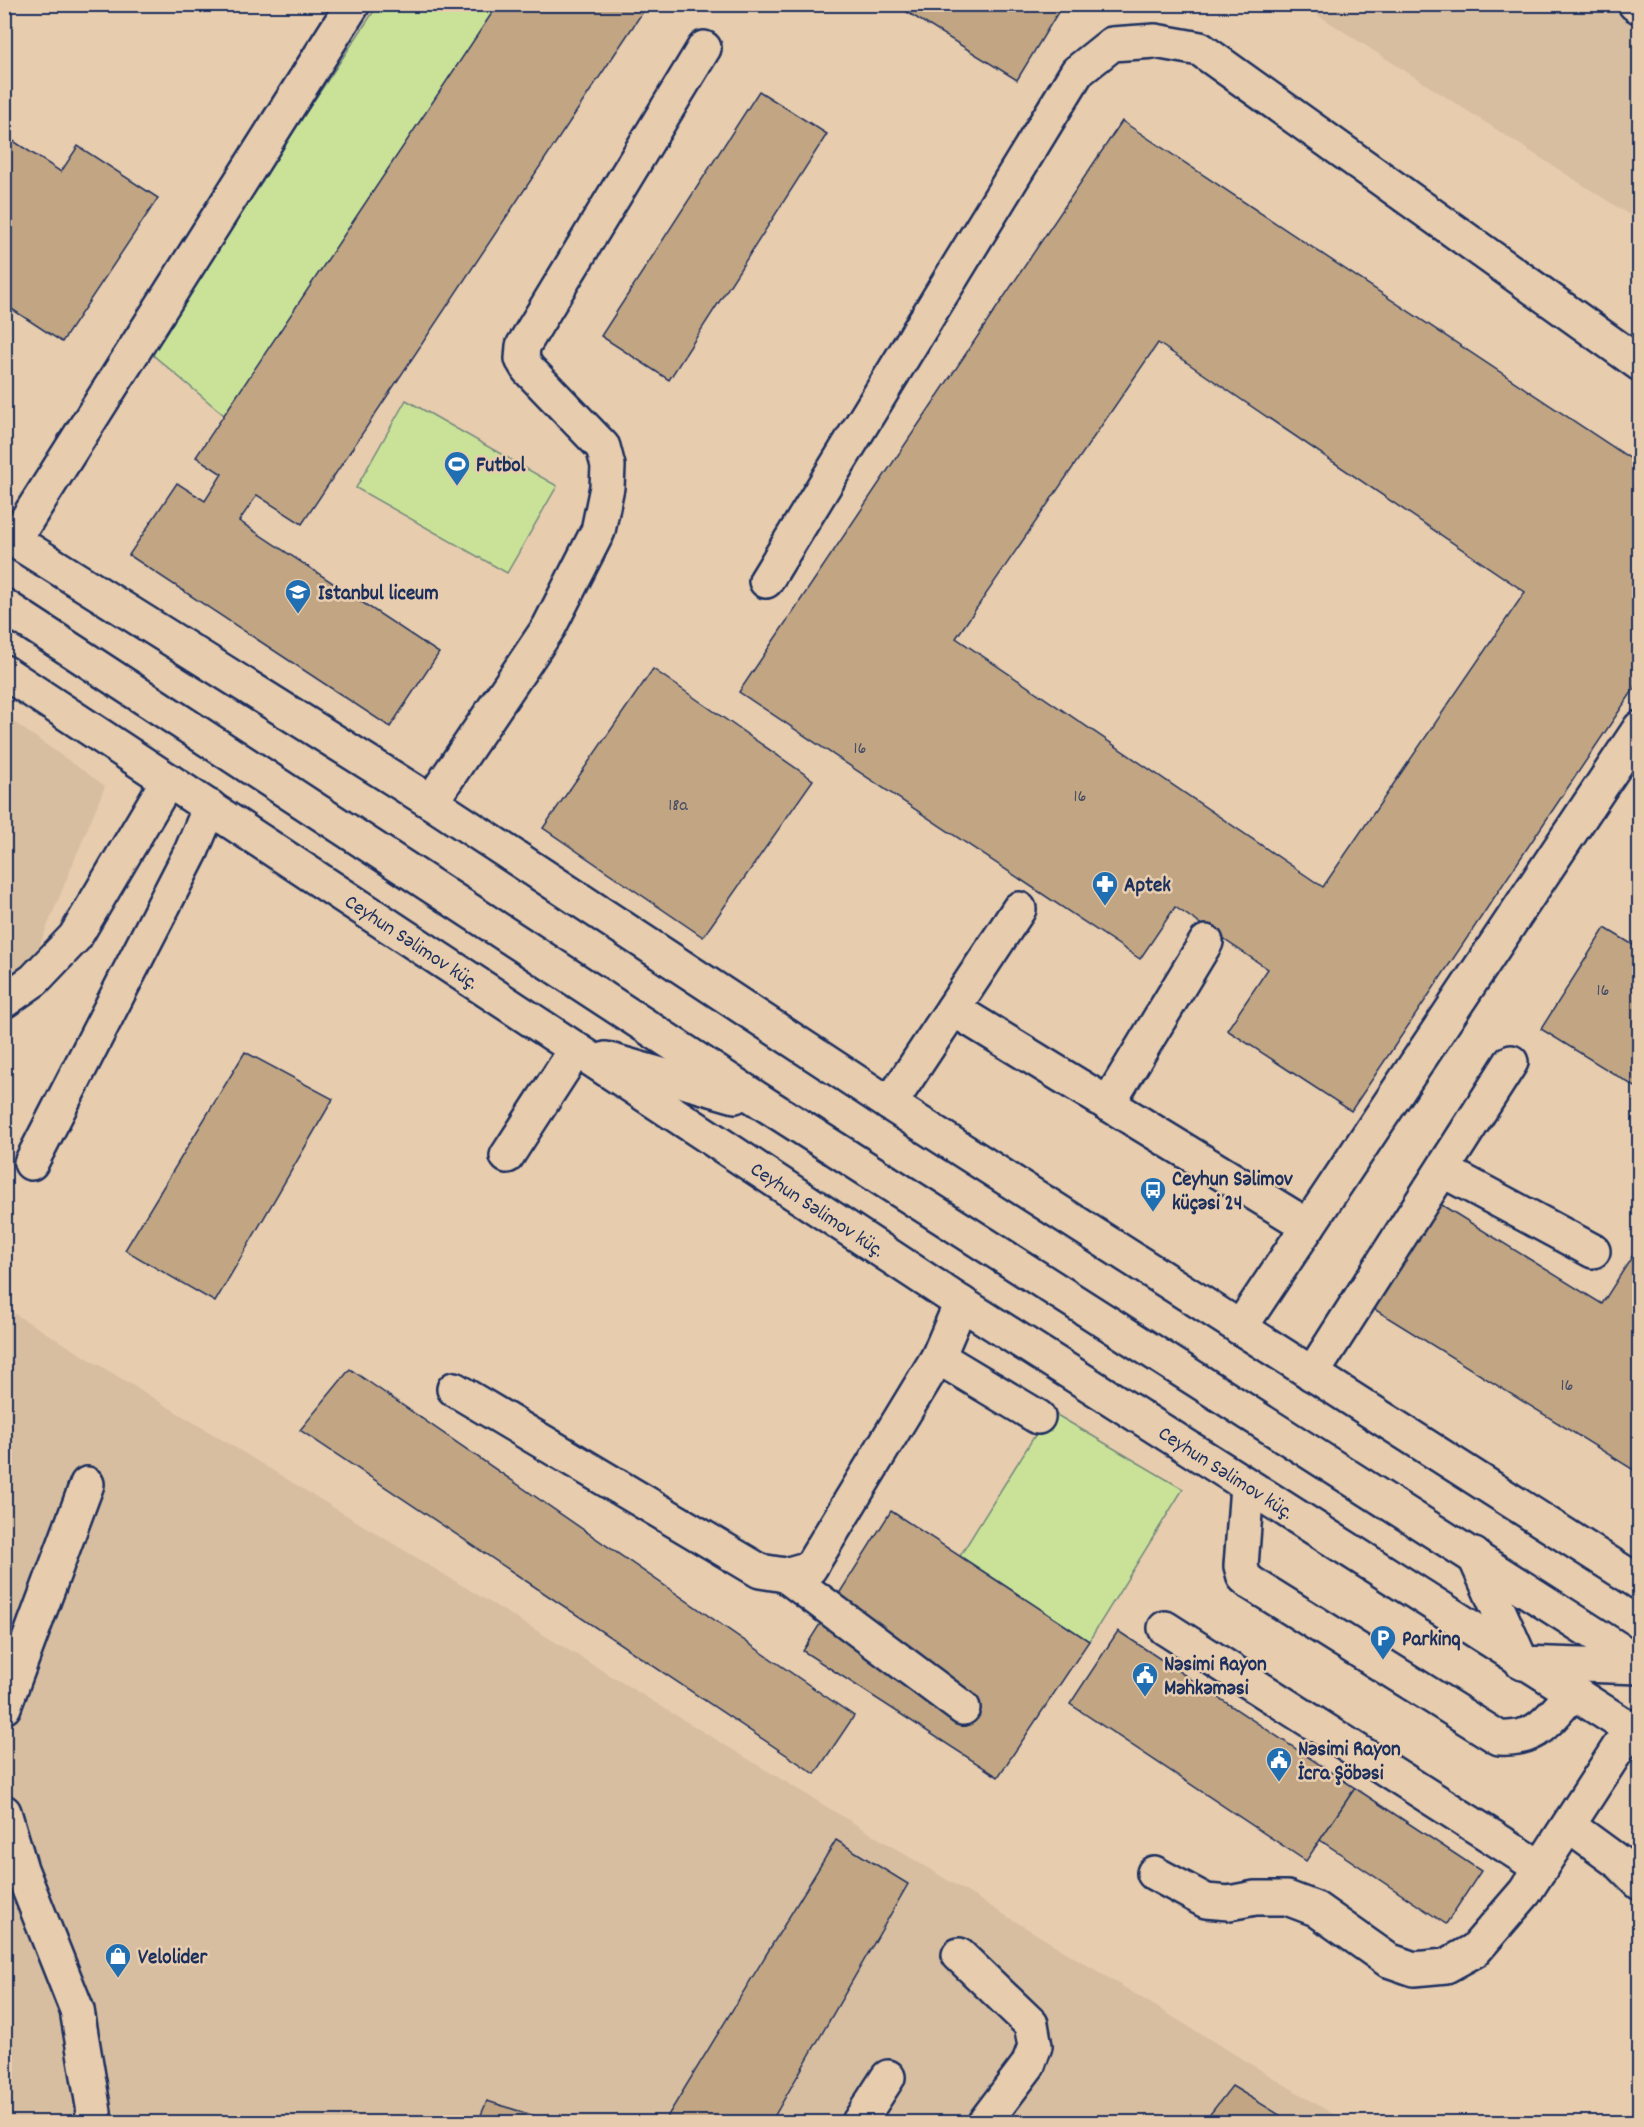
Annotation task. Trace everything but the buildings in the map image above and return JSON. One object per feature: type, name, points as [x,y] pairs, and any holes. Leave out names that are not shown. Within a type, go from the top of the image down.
[{"type":"main road","points":[[353,4],[9,537],[431,802],[890,1104],[1640,1583]]},
{"type":"main road","points":[[1635,4],[1640,8]]},
{"type":"main road","points":[[766,581],[1077,72],[1112,44],[1155,41],[1200,49],[1640,363]]},
{"type":"main road","points":[[431,802],[549,627],[598,531],[608,487],[608,466],[603,447],[528,369],[522,359],[523,346],[704,48]]},
{"type":"main road","points":[[4,606],[768,1106],[1419,1524],[1474,1555],[1640,1665]]},
{"type":"main road","name":"Ceyhun Səlimov küç.","points":[[4,672],[575,1051],[961,1303],[1635,1733]]},
{"type":"main road","points":[[1240,1328],[1640,728]]},
{"type":"main road","points":[[4,1001],[34,980],[75,937],[168,780]]},
{"type":"main road","points":[[32,1163],[191,852],[210,807]]},
{"type":"main road","points":[[890,1104],[1019,909]]},
{"type":"main road","points":[[1108,1104],[1206,942]]},
{"type":"main road","points":[[952,1009],[1308,1226]]},
{"type":"main road","points":[[507,1156],[575,1051],[768,1106]]},
{"type":"main road","points":[[1312,1374],[1444,1171],[1511,1062]]},
{"type":"main road","points":[[1444,1171],[1593,1251]]},
{"type":"main road","points":[[454,1389],[760,1571],[785,1575],[810,1568],[938,1357],[961,1303]]},
{"type":"main road","points":[[938,1357],[1038,1417]]},
{"type":"main road","points":[[4,1707],[87,1484]]},
{"type":"main road","points":[[1247,1486],[1241,1566],[1244,1577],[1251,1583],[1499,1738],[1519,1739],[1538,1730],[1572,1694]]},
{"type":"main road","points":[[1474,1555],[1522,1663],[1640,1665]]},
{"type":"main road","points":[[785,1575],[963,1708]]},
{"type":"main road","points":[[1165,1628],[1541,1868]]},
{"type":"main road","points":[[1154,1873],[1206,1901],[1229,1903],[1255,1898],[1287,1898],[1316,1909],[1388,1960],[1414,1969],[1446,1966],[1475,1950],[1525,1892],[1635,1733]]},
{"type":"main road","points":[[4,1812],[21,1869],[77,2010],[94,2112],[91,2122]]},
{"type":"main road","points":[[1569,1826],[1621,1864],[1640,1883]]},
{"type":"main road","points":[[959,1955],[1031,2024],[1035,2046],[1028,2065],[985,2122]]},
{"type":"main road","points":[[859,2122],[888,2078]]},
{"type":"shaded area","points":[[1317,4],[1639,5],[1639,221],[1307,8]]},
{"type":"shaded area","points":[[5,716],[105,786],[5,1029]]},
{"type":"shaded area","points":[[5,1308],[1346,2122],[5,2122]]},
{"type":"green space","points":[[378,5],[498,5],[224,415],[147,350]]},
{"type":"green space","name":"Futbol","points":[[406,400],[557,486],[507,573],[356,488]]},
{"type":"green space","points":[[1050,1411],[1183,1489],[1089,1641],[960,1556]]},
{"type":"place","name":"Futbol","points":[[457,487]]},
{"type":"place","name":"Istanbul liceum","points":[[298,615]]},
{"type":"place","name":"Aptek","points":[[1105,907]]},
{"type":"place","name":"Ceyhun Səlimov küçəsi 24","points":[[1153,1213]]},
{"type":"place","name":"Parkinq","points":[[1383,1661]]},
{"type":"place","name":"Nəsimi Rayon Məhkəməsi","points":[[1145,1698]]},
{"type":"place","name":"Nəsimi Rayon İcra Şöbəsi","points":[[1279,1783]]},
{"type":"place","name":"Velolider","points":[[118,1979]]}]
